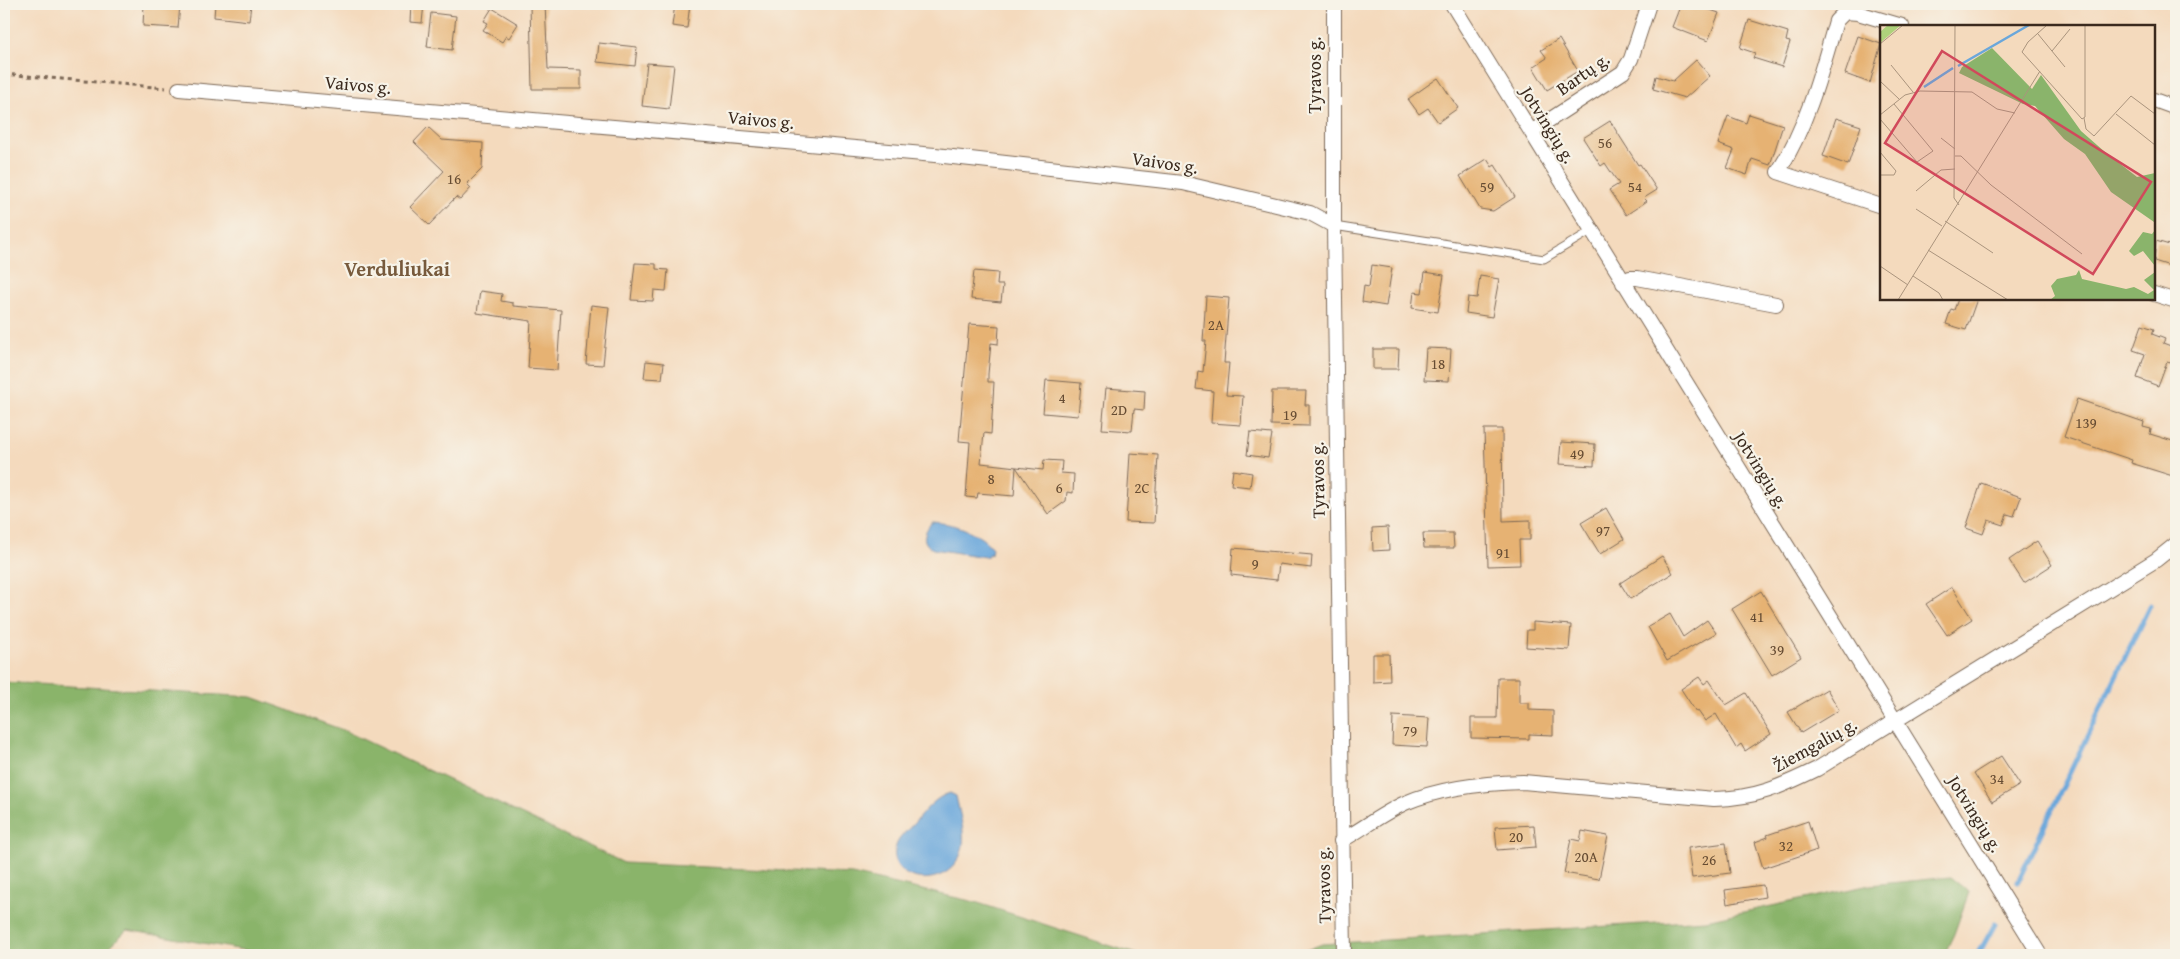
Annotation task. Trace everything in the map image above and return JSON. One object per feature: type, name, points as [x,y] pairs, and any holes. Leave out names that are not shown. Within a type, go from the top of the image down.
[{"type":"street","name":"Tyravos g.","points":[[1334,4],[1334,226],[1344,955]]},
{"type":"street","name":"Jotvingių g.","points":[[1452,4],[1591,232],[2040,955]]},
{"type":"street","name":"Bartų g.","points":[[1530,132],[1623,72],[1631,59],[1649,4]]},
{"type":"street","points":[[1880,206],[1778,172],[1789,154],[1814,95],[1836,21],[1845,12],[1858,13],[1899,25]]},
{"type":"street","name":"Vaivos g.","points":[[179,89],[935,155],[1183,183],[1310,213],[1334,226]]},
{"type":"street","points":[[2155,100],[2176,108]]},
{"type":"street","points":[[1623,282],[1630,278],[1637,278],[1776,304]]},
{"type":"street","points":[[2155,294],[2176,301]]},
{"type":"street","name":"Žiemgalių g.","points":[[1341,841],[1405,803],[1460,787],[1523,782],[1714,799],[1741,798],[1781,786],[1817,770],[2156,560],[2176,544]]},
{"type":"lane","points":[[1334,226],[1544,259],[1591,232]]},
{"type":"path","points":[[4,74],[179,89]]},
{"type":"green space","points":[[4,682],[252,697],[343,730],[624,863],[852,874],[975,902],[1139,955],[272,955],[127,930],[101,955],[4,955]]},
{"type":"green space","points":[[1950,877],[1969,892],[1954,934],[1944,955],[1294,955],[1322,944],[1706,920],[1870,885]]},
{"type":"water","points":[[932,522],[957,526],[980,537],[992,548],[991,554],[985,557],[933,549],[925,540],[925,533]]},
{"type":"water","points":[[950,793],[956,796],[963,833],[963,845],[958,860],[948,871],[936,877],[922,878],[910,876],[900,869],[895,859],[897,843],[931,805]]},
{"type":"building","points":[[144,4],[180,4],[178,28],[143,26]]},
{"type":"building","points":[[215,4],[251,4],[249,21],[214,17]]},
{"type":"building","points":[[411,4],[424,4],[422,23],[410,22]]},
{"type":"building","points":[[530,4],[545,4],[548,69],[581,70],[581,89],[532,89]]},
{"type":"building","points":[[675,4],[690,4],[687,28],[672,26]]},
{"type":"building","points":[[1681,4],[1693,4],[1719,13],[1708,41],[1672,27]]},
{"type":"building","points":[[492,8],[518,24],[509,38],[506,36],[502,42],[483,30],[488,23],[484,21]]},
{"type":"building","points":[[431,13],[456,16],[452,50],[427,47]]},
{"type":"building","points":[[1749,20],[1788,32],[1786,41],[1790,42],[1782,67],[1753,58],[1755,53],[1740,48]]},
{"type":"building","points":[[1858,36],[1880,44],[1870,83],[1845,74]]},
{"type":"building","points":[[1559,39],[1578,71],[1547,90],[1533,67],[1547,58],[1541,50]]},
{"type":"building","points":[[599,43],[637,47],[635,66],[597,62]]},
{"type":"building","points":[[1696,60],[1710,76],[1685,98],[1653,89],[1656,76],[1673,81]]},
{"type":"building","points":[[647,63],[674,65],[669,109],[642,106]]},
{"type":"building","points":[[1438,78],[1458,108],[1438,122],[1428,108],[1419,114],[1408,99]]},
{"type":"building","points":[[1749,114],[1783,125],[1770,165],[1752,159],[1747,175],[1727,168],[1734,150],[1718,144],[1728,116],[1746,123]]},
{"type":"building","points":[[1836,118],[1861,126],[1848,165],[1823,156]]},
{"type":"building","points":[[1610,121],[1638,165],[1640,164],[1657,190],[1644,198],[1647,201],[1626,215],[1609,190],[1619,184],[1605,163],[1601,166],[1583,138]]},
{"type":"building","points":[[428,127],[442,140],[483,143],[482,169],[467,184],[471,188],[460,200],[456,197],[429,225],[410,207],[444,171],[414,142]]},
{"type":"building","points":[[1487,159],[1492,167],[1495,165],[1515,197],[1493,211],[1480,209],[1460,176]]},
{"type":"building","points":[[2156,241],[2176,247],[2173,267],[2155,261]]},
{"type":"building","points":[[635,263],[656,264],[656,269],[668,270],[666,291],[654,290],[653,301],[631,300]]},
{"type":"building","points":[[1372,265],[1392,268],[1386,306],[1362,302],[1364,286],[1369,287]]},
{"type":"building","points":[[974,271],[998,273],[997,285],[1003,285],[1001,302],[971,299]]},
{"type":"building","points":[[1425,272],[1444,275],[1438,312],[1412,308],[1414,292],[1422,293]]},
{"type":"building","points":[[1480,276],[1499,279],[1492,317],[1466,313],[1468,297],[1477,298]]},
{"type":"building","points":[[480,291],[502,294],[501,301],[513,303],[513,306],[561,310],[557,370],[528,368],[531,321],[477,313]]},
{"type":"building","points":[[1206,296],[1229,298],[1224,363],[1229,363],[1226,395],[1243,396],[1241,425],[1211,423],[1213,391],[1196,389],[1198,371],[1203,372],[1206,341],[1203,341]]},
{"type":"building","points":[[1958,300],[1977,300],[1966,330],[1946,324],[1951,309],[1954,310]]},
{"type":"building","points":[[591,305],[609,307],[603,365],[586,364]]},
{"type":"building","points":[[969,324],[999,326],[998,344],[991,343],[988,374],[988,382],[994,382],[991,434],[984,433],[981,463],[1043,470],[1044,460],[1062,461],[1061,473],[1074,474],[1073,493],[1067,492],[1066,501],[1048,514],[1016,467],[1014,496],[978,493],[977,498],[966,497],[970,442],[959,441]]},
{"type":"building","points":[[2142,325],[2154,329],[2152,334],[2165,339],[2163,343],[2176,348],[2171,363],[2167,362],[2158,386],[2137,378],[2145,354],[2133,350]]},
{"type":"building","points":[[1426,348],[1451,349],[1449,381],[1424,380]]},
{"type":"building","points":[[1373,349],[1399,349],[1398,369],[1373,369]]},
{"type":"building","points":[[646,361],[664,363],[662,379],[644,378]]},
{"type":"building","points":[[1046,380],[1081,383],[1078,416],[1043,413]]},
{"type":"building","points":[[1106,388],[1145,391],[1144,410],[1134,409],[1132,431],[1102,429]]},
{"type":"building","points":[[1272,391],[1306,391],[1305,405],[1309,405],[1309,426],[1271,425]]},
{"type":"building","points":[[2077,399],[2144,422],[2143,427],[2151,429],[2150,434],[2176,442],[2176,477],[2131,463],[2132,460],[2064,437]]},
{"type":"building","points":[[1484,429],[1502,429],[1503,521],[1530,520],[1530,540],[1519,540],[1520,565],[1488,566]]},
{"type":"building","points":[[1250,432],[1272,434],[1268,458],[1247,455]]},
{"type":"building","points":[[1561,442],[1595,444],[1594,466],[1559,464]]},
{"type":"building","points":[[1130,453],[1158,455],[1154,523],[1126,522]]},
{"type":"building","points":[[1233,470],[1252,473],[1250,487],[1231,485]]},
{"type":"building","points":[[1981,483],[2021,497],[2014,516],[2007,514],[2003,525],[1988,520],[1983,534],[1966,528]]},
{"type":"building","points":[[1606,508],[1624,539],[1600,554],[1581,523]]},
{"type":"building","points":[[1388,527],[1389,550],[1373,551],[1372,528]]},
{"type":"building","points":[[1423,533],[1453,533],[1454,548],[1424,548]]},
{"type":"building","points":[[2037,541],[2052,565],[2024,583],[2009,560]]},
{"type":"building","points":[[1233,548],[1312,555],[1311,568],[1279,564],[1277,580],[1231,575]]},
{"type":"building","points":[[1662,556],[1673,573],[1630,599],[1620,583]]},
{"type":"building","points":[[1952,587],[1972,619],[1947,635],[1926,604]]},
{"type":"building","points":[[1761,591],[1801,657],[1772,675],[1732,609]]},
{"type":"building","points":[[1670,614],[1683,637],[1707,620],[1716,633],[1667,661],[1648,627]]},
{"type":"building","points":[[1533,622],[1571,625],[1569,650],[1526,647],[1527,630],[1533,630]]},
{"type":"building","points":[[1373,654],[1389,654],[1390,681],[1373,682]]},
{"type":"building","points":[[1699,677],[1704,684],[1709,680],[1726,705],[1746,693],[1771,734],[1745,751],[1741,744],[1736,748],[1716,714],[1705,721],[1698,711],[1696,712],[1681,689]]},
{"type":"building","points":[[1498,678],[1519,678],[1519,703],[1529,703],[1529,710],[1553,711],[1553,735],[1529,734],[1529,739],[1471,738],[1471,718],[1497,718]]},
{"type":"building","points":[[1827,689],[1839,710],[1801,733],[1788,712]]},
{"type":"building","points":[[1393,716],[1429,718],[1427,747],[1392,745]]},
{"type":"building","points":[[2001,756],[2020,785],[1992,802],[1974,773]]},
{"type":"building","points":[[1808,821],[1817,850],[1763,868],[1755,842],[1768,837],[1767,835]]},
{"type":"building","points":[[1534,825],[1536,847],[1497,850],[1495,827]]},
{"type":"building","points":[[1582,831],[1608,836],[1599,879],[1564,873],[1571,839],[1580,841]]},
{"type":"building","points":[[1726,843],[1730,873],[1692,878],[1688,848]]},
{"type":"building","points":[[1763,885],[1765,897],[1727,904],[1725,890]]},
{"type":"waterway","points":[[2018,881],[2150,605]]},
{"type":"waterway","points":[[1978,955],[1995,924]]},
{"type":"district","name":"Verduliukai","points":[[397,269]]}]
